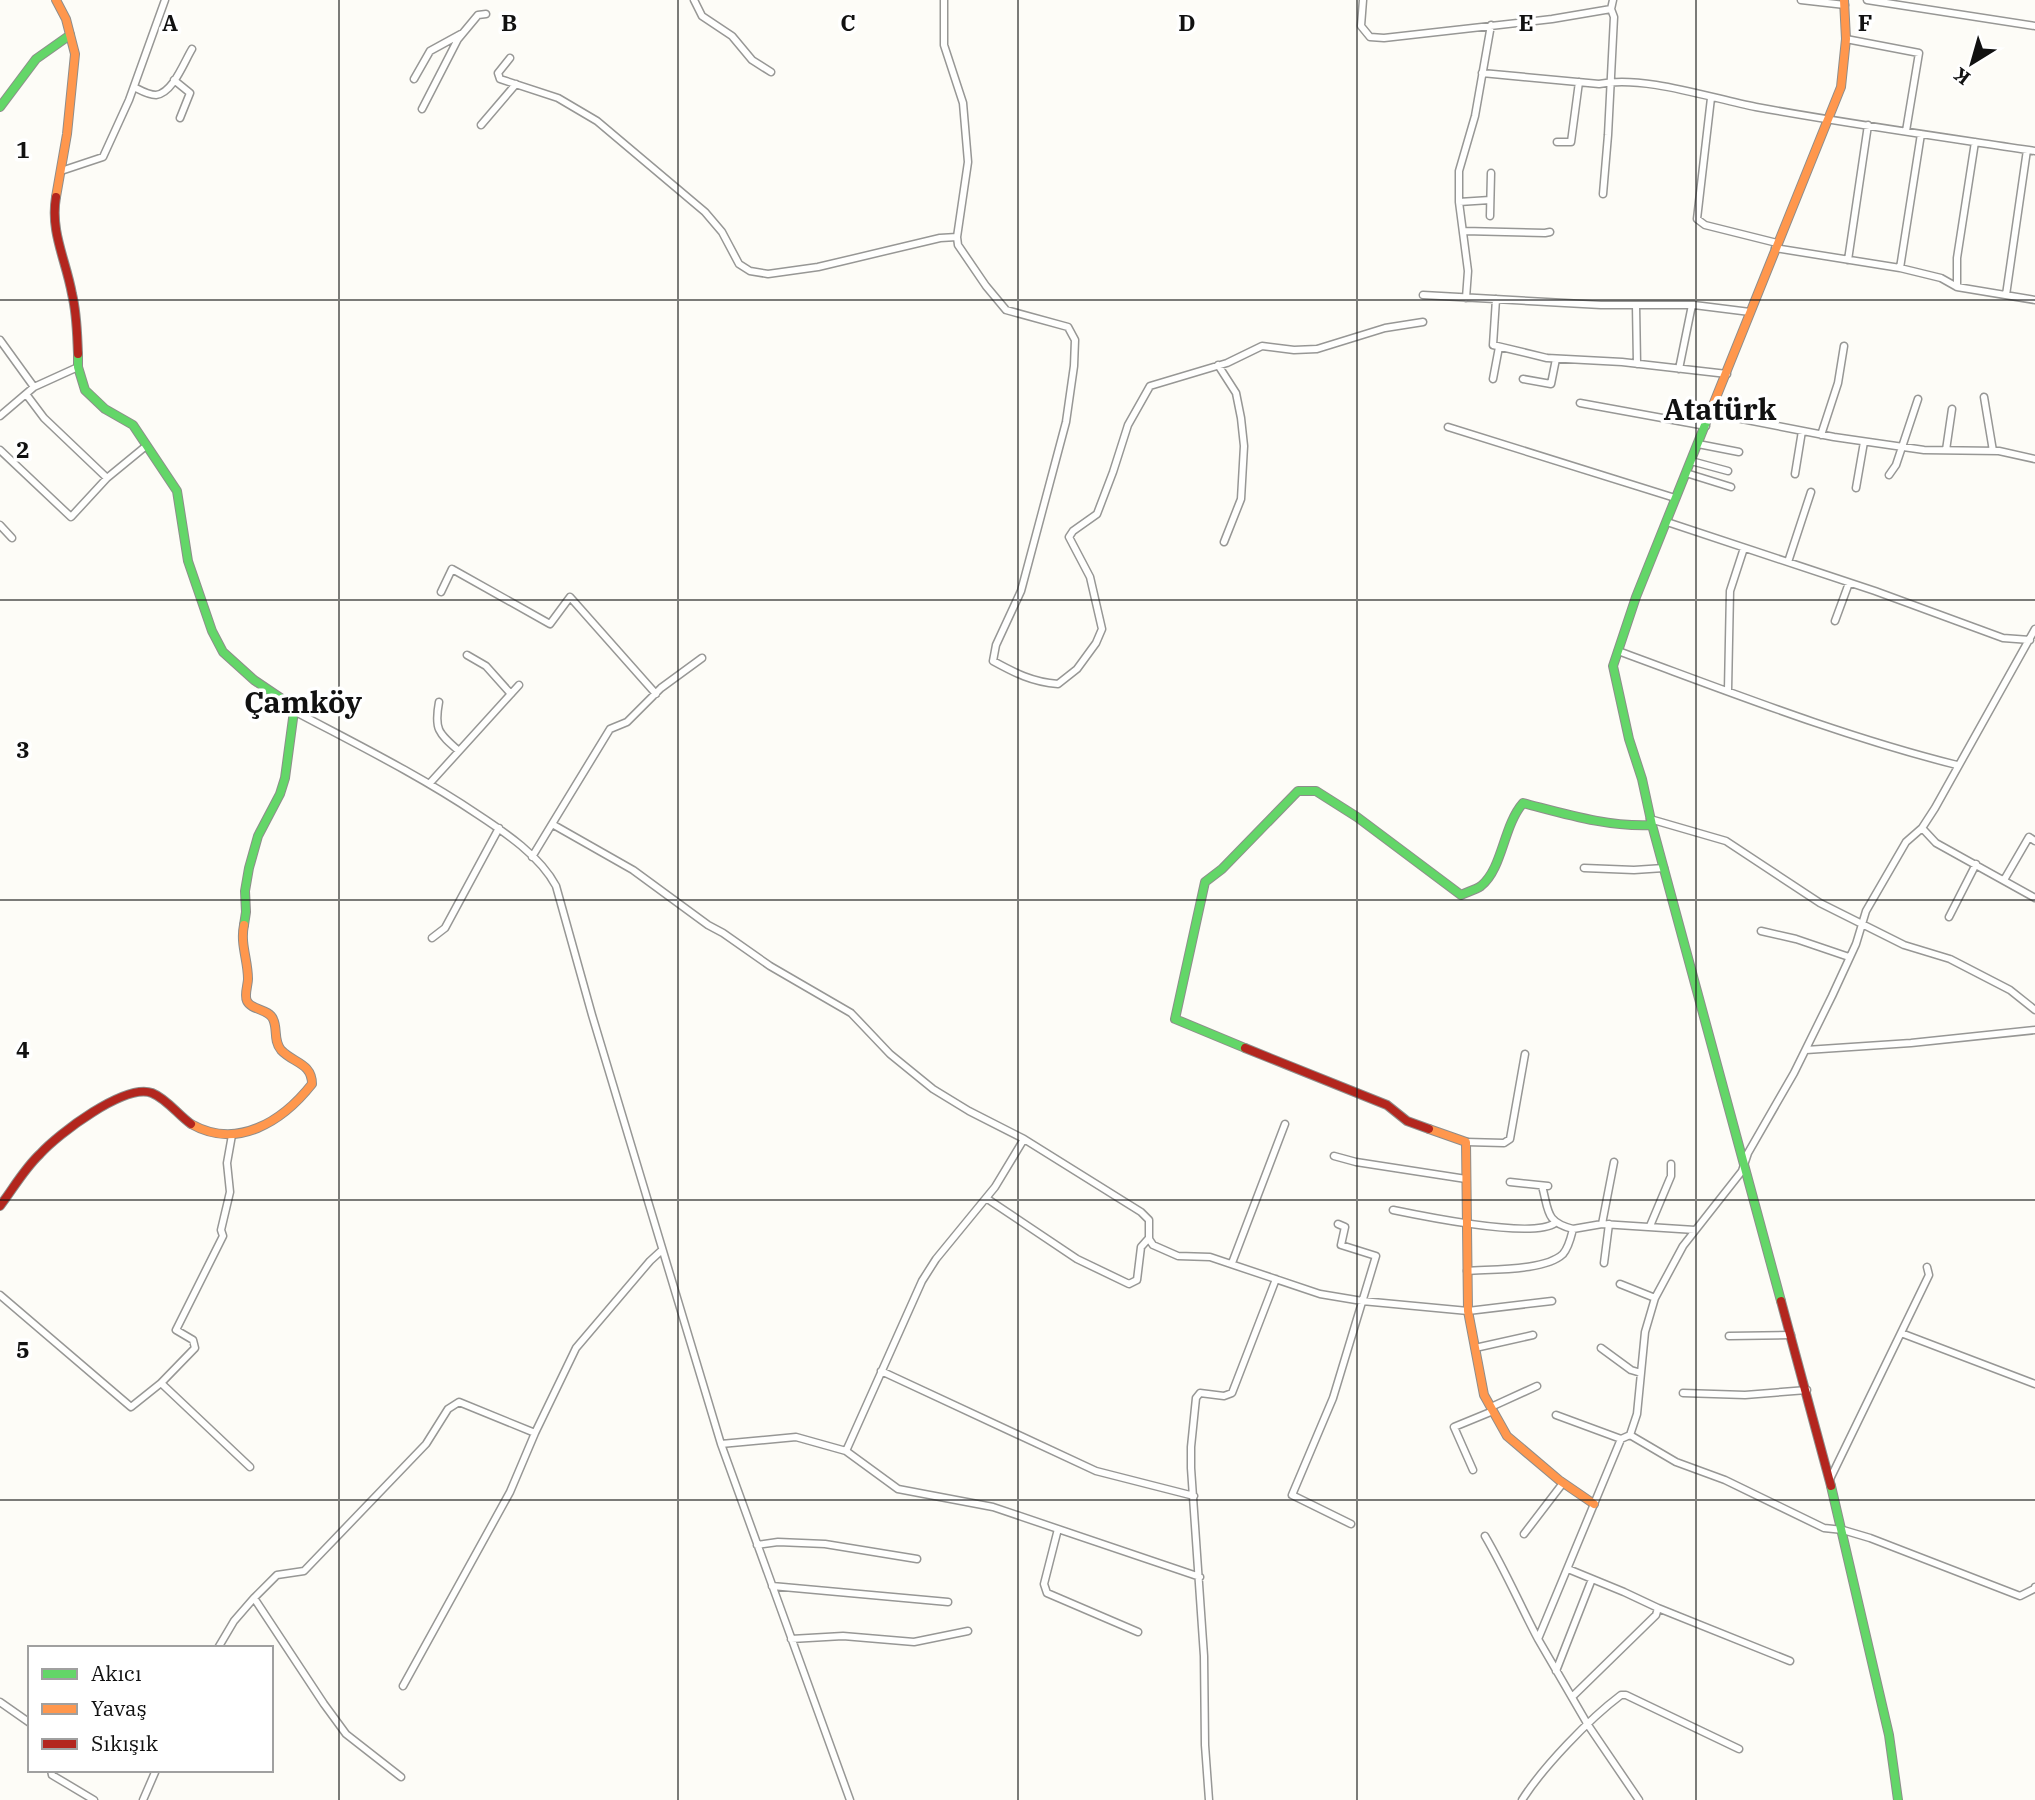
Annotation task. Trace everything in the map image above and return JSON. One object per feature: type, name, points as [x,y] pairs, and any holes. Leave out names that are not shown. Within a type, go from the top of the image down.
[{"type":"street","points":[[61,171],[103,157],[134,87],[166,0]]},
{"type":"street","points":[[694,0],[702,16],[732,36],[752,60],[771,72]]},
{"type":"street","points":[[944,0],[944,45],[963,103],[968,162],[958,245],[1006,310],[1068,327],[1075,340],[1066,422],[1021,591],[996,645],[993,661],[1021,677],[1058,684],[1077,669],[1096,643],[1102,629],[1090,577],[1069,537],[1097,514],[1128,425],[1150,386],[1218,365],[1262,346],[1294,350],[1317,349],[1384,328],[1423,322]]},
{"type":"street","points":[[1363,0],[1361,26],[1370,37],[1384,38],[1611,9]]},
{"type":"street","points":[[1603,194],[1611,82],[1614,17],[1612,0]]},
{"type":"street","points":[[1801,0],[1845,2],[1846,39],[1841,87],[1636,597],[1613,666],[1651,822],[1843,1530],[1889,1735],[1898,1800]]},
{"type":"street","points":[[1867,0],[2035,26]]},
{"type":"street","points":[[58,1],[75,54],[55,205],[55,225],[72,291],[77,320],[78,367],[85,390],[106,409],[133,425],[177,491],[188,561],[212,631],[223,652],[254,680],[288,703],[294,711],[430,783],[499,828],[549,872],[556,886],[721,1444],[850,1800]]},
{"type":"street","points":[[422,109],[462,33],[478,15],[486,14]]},
{"type":"street","points":[[1466,298],[1468,271],[1459,202],[1459,171],[1475,116],[1491,25]]},
{"type":"street","points":[[414,79],[430,51],[462,33]]},
{"type":"street","points":[[0,107],[36,59],[71,35]]},
{"type":"street","points":[[1846,39],[1919,52],[1906,131]]},
{"type":"street","points":[[134,87],[157,94],[166,90],[192,49]]},
{"type":"street","points":[[510,58],[499,71],[500,79],[558,97],[597,121],[705,212],[722,233],[741,266],[750,271],[768,274],[809,268],[940,238],[957,237]]},
{"type":"street","points":[[1482,73],[1599,84],[1611,82],[1651,85],[1829,119],[2035,151]]},
{"type":"street","points":[[174,80],[190,93],[180,118]]},
{"type":"street","points":[[1557,142],[1571,142],[1578,82]]},
{"type":"street","points":[[481,125],[516,84]]},
{"type":"street","points":[[1711,98],[1697,219],[1705,225],[1776,245],[1941,278],[1957,287],[2035,300]]},
{"type":"street","points":[[1848,260],[1868,125]]},
{"type":"street","points":[[1900,268],[1921,134]]},
{"type":"street","points":[[1957,287],[1958,258],[1975,142]]},
{"type":"street","points":[[2006,295],[2027,150]]},
{"type":"street","points":[[1490,216],[1491,173]]},
{"type":"street","points":[[1459,202],[1490,200]]},
{"type":"street","points":[[1464,231],[1550,232]]},
{"type":"street","points":[[1423,295],[1692,305],[1750,312]]},
{"type":"street","points":[[1496,299],[1493,345],[1556,359],[1727,374]]},
{"type":"street","points":[[1636,305],[1637,364]]},
{"type":"street","points":[[1679,369],[1692,305]]},
{"type":"street","points":[[0,340],[34,387]]},
{"type":"street","points":[[1493,379],[1499,346]]},
{"type":"street","points":[[1821,435],[1838,383],[1844,346]]},
{"type":"street","points":[[1523,379],[1551,384],[1556,359]]},
{"type":"street","points":[[1218,365],[1236,393],[1244,446],[1241,499],[1224,542]]},
{"type":"street","points":[[0,416],[34,387],[78,367]]},
{"type":"street","points":[[26,394],[44,418],[107,478]]},
{"type":"street","points":[[1984,397],[1993,451]]},
{"type":"street","points":[[1889,475],[1896,465],[1918,399]]},
{"type":"street","points":[[1580,403],[1706,426]]},
{"type":"street","points":[[1946,450],[1952,409]]},
{"type":"street","points":[[1711,413],[1864,442],[1902,447],[1993,451],[2035,459]]},
{"type":"street","points":[[1447,427],[1675,498]]},
{"type":"street","points":[[1795,474],[1802,431]]},
{"type":"street","points":[[1856,488],[1864,442]]},
{"type":"street","points":[[1698,444],[1739,452]]},
{"type":"street","points":[[0,450],[71,517],[107,478],[146,446]]},
{"type":"street","points":[[1691,461],[1728,471]]},
{"type":"street","points":[[1686,473],[1731,487]]},
{"type":"street","points":[[1788,562],[1811,492]]},
{"type":"street","points":[[1667,522],[2003,638],[2030,640]]},
{"type":"street","points":[[0,526],[12,538]]},
{"type":"street","points":[[1728,691],[1730,591],[1744,548]]},
{"type":"street","points":[[441,592],[452,569],[550,624],[570,597],[656,694]]},
{"type":"street","points":[[1835,621],[1849,583]]},
{"type":"street","points":[[1538,1639],[1621,1439],[1630,1435],[1637,1414],[1645,1332],[1655,1298],[1683,1246],[1737,1178],[1754,1142],[1806,1050],[1849,957],[1866,911],[1906,842],[1922,828],[2035,631]]},
{"type":"street","points":[[1618,651],[1891,748],[1957,765]]},
{"type":"street","points":[[467,655],[486,666],[511,694]]},
{"type":"street","points":[[533,857],[610,729],[627,722],[656,694],[702,658]]},
{"type":"street","points":[[430,783],[519,685]]},
{"type":"street","points":[[439,702],[438,731],[459,751]]},
{"type":"street","points":[[0,1206],[38,1155],[56,1139],[131,1093],[149,1092],[197,1128],[239,1135],[287,1111],[312,1084],[312,1076],[307,1066],[295,1061],[280,1049],[271,1015],[248,1003],[246,999],[248,977],[241,938],[246,912],[244,891],[249,868],[258,836],[280,794],[285,778],[294,711]]},
{"type":"street","points":[[1525,1054],[1510,1139],[1504,1143],[1466,1142],[1407,1121],[1387,1105],[1175,1020],[1205,882],[1232,860],[1298,791],[1316,791],[1357,817],[1461,895],[1482,885],[1492,869],[1509,822],[1523,803],[1595,822],[1623,826],[1651,822],[1726,841],[1820,903],[1861,926],[1904,945],[1950,959],[2010,990],[2035,1010]]},
{"type":"street","points":[[552,824],[633,870],[770,967],[851,1013],[890,1054],[933,1089],[1024,1139],[1141,1212],[1149,1220],[1149,1238],[1153,1245],[1178,1256],[1210,1257],[1320,1294],[1362,1301],[1468,1311],[1552,1301]]},
{"type":"street","points":[[432,939],[445,929],[499,828]]},
{"type":"street","points":[[1922,828],[1936,843],[2035,898]]},
{"type":"street","points":[[2004,880],[2029,837],[2035,841]]},
{"type":"street","points":[[1949,916],[1976,864]]},
{"type":"street","points":[[1584,868],[1664,868]]},
{"type":"street","points":[[1760,931],[1796,939],[1849,957]]},
{"type":"street","points":[[1806,1050],[1912,1043],[2035,1030]]},
{"type":"street","points":[[1232,1263],[1285,1124]]},
{"type":"street","points":[[0,1295],[131,1407],[161,1383],[195,1348],[193,1340],[176,1329],[223,1237],[220,1230],[230,1192],[228,1163],[232,1135]]},
{"type":"street","points":[[846,1451],[922,1281],[936,1259],[986,1198],[1024,1139]]},
{"type":"street","points":[[1466,1142],[1468,1311],[1484,1395],[1507,1436],[1563,1483],[1594,1504]]},
{"type":"street","points":[[1334,1156],[1356,1162],[1466,1179]]},
{"type":"street","points":[[1604,1263],[1605,1224],[1614,1163]]},
{"type":"street","points":[[1650,1226],[1671,1176],[1671,1164]]},
{"type":"street","points":[[1510,1182],[1545,1186],[1550,1217],[1555,1223],[1573,1229],[1605,1224],[1695,1230]]},
{"type":"street","points":[[986,1198],[1077,1259],[1129,1284],[1137,1280],[1141,1247],[1149,1238]]},
{"type":"street","points":[[1393,1210],[1466,1225],[1539,1229],[1555,1223]]},
{"type":"street","points":[[1338,1224],[1345,1227],[1341,1245],[1376,1256],[1333,1398],[1292,1495],[1350,1524]]},
{"type":"street","points":[[1467,1271],[1550,1263],[1568,1247],[1573,1229]]},
{"type":"street","points":[[403,1686],[510,1492],[576,1348],[662,1250]]},
{"type":"street","points":[[1830,1479],[1929,1275],[1927,1266]]},
{"type":"street","points":[[1209,1800],[1200,1577],[1191,1447],[1197,1396],[1203,1392],[1224,1396],[1232,1393],[1276,1279]]},
{"type":"street","points":[[1620,1284],[1655,1298]]},
{"type":"street","points":[[1901,1333],[2035,1384]]},
{"type":"street","points":[[1475,1348],[1533,1335]]},
{"type":"street","points":[[1729,1336],[1791,1335]]},
{"type":"street","points":[[1601,1348],[1631,1370],[1641,1373]]},
{"type":"street","points":[[881,1371],[1096,1471],[1194,1496]]},
{"type":"street","points":[[161,1383],[250,1467]]},
{"type":"street","points":[[1473,1469],[1454,1427],[1537,1386]]},
{"type":"street","points":[[1683,1393],[1745,1395],[1807,1390]]},
{"type":"street","points":[[219,1646],[234,1621],[277,1575],[304,1571],[426,1444],[448,1409],[459,1402],[535,1433]]},
{"type":"street","points":[[1556,1415],[1621,1439]]},
{"type":"street","points":[[1630,1435],[1676,1462],[1725,1480],[1824,1528],[1843,1530],[1882,1542],[2020,1596],[2035,1587]]},
{"type":"street","points":[[721,1444],[796,1437],[846,1451],[898,1489],[993,1507],[1200,1577]]},
{"type":"street","points":[[1524,1534],[1563,1483]]},
{"type":"street","points":[[1058,1529],[1044,1582],[1047,1593],[1138,1632]]},
{"type":"street","points":[[1485,1536],[1506,1571],[1556,1671],[1588,1725],[1639,1800]]},
{"type":"street","points":[[757,1545],[778,1542],[825,1544],[917,1559]]},
{"type":"street","points":[[1568,1569],[1790,1661]]},
{"type":"street","points":[[1556,1671],[1592,1579]]},
{"type":"street","points":[[772,1586],[948,1602]]},
{"type":"street","points":[[254,1598],[346,1734],[401,1777]]},
{"type":"street","points":[[1572,1697],[1656,1615],[1658,1608]]},
{"type":"street","points":[[791,1639],[843,1636],[914,1642],[968,1631]]},
{"type":"street","points":[[1522,1800],[1532,1783],[1619,1696],[1624,1695],[1740,1749]]},
{"type":"street","points":[[0,1702],[28,1722]]},
{"type":"street","points":[[51,1772],[52,1775],[94,1800]]},
{"type":"street","points":[[144,1800],[155,1772]]},
{"type":"traffic: fast","points":[[0,107],[36,59],[70,35]]},
{"type":"traffic: fast","points":[[78,354],[78,367],[85,390],[105,409],[133,425],[177,491],[188,561],[212,631],[223,652],[254,680],[288,703],[294,711],[285,778],[280,794],[258,836],[249,868],[244,925]]},
{"type":"traffic: fast","points":[[1709,415],[1636,597],[1613,666],[1629,739],[1642,779],[1652,825],[1781,1301]]},
{"type":"traffic: fast","points":[[1245,1048],[1175,1019],[1205,882],[1222,869],[1298,791],[1316,791],[1357,817],[1461,895],[1481,886],[1488,878],[1499,858],[1516,812],[1523,803],[1603,822],[1652,825]]},
{"type":"traffic: fast","points":[[1831,1486],[1889,1735],[1898,1800]]},
{"type":"traffic: slow","points":[[56,0],[66,19],[75,54],[67,134],[56,197]]},
{"type":"traffic: slow","points":[[1709,415],[1841,87],[1846,39],[1844,0]]},
{"type":"traffic: slow","points":[[191,1124],[225,1134],[258,1128],[287,1110],[312,1084],[305,1067],[281,1050],[271,1016],[247,1001],[244,925]]},
{"type":"traffic: slow","points":[[1429,1129],[1466,1142],[1468,1311],[1484,1395],[1507,1436],[1559,1480],[1594,1504]]},
{"type":"traffic: jam","points":[[56,197],[55,222],[74,301],[78,354]]},
{"type":"traffic: jam","points":[[1245,1048],[1387,1105],[1407,1121],[1429,1129]]},
{"type":"traffic: jam","points":[[0,1206],[29,1166],[49,1145],[76,1123],[109,1103],[140,1092],[152,1093],[163,1099],[191,1124]]},
{"type":"traffic: jam","points":[[1781,1301],[1831,1486]]},
{"type":"district","name":"Atatürk","points":[[1720,408]]},
{"type":"district","name":"Çamköy","points":[[303,701]]}]
